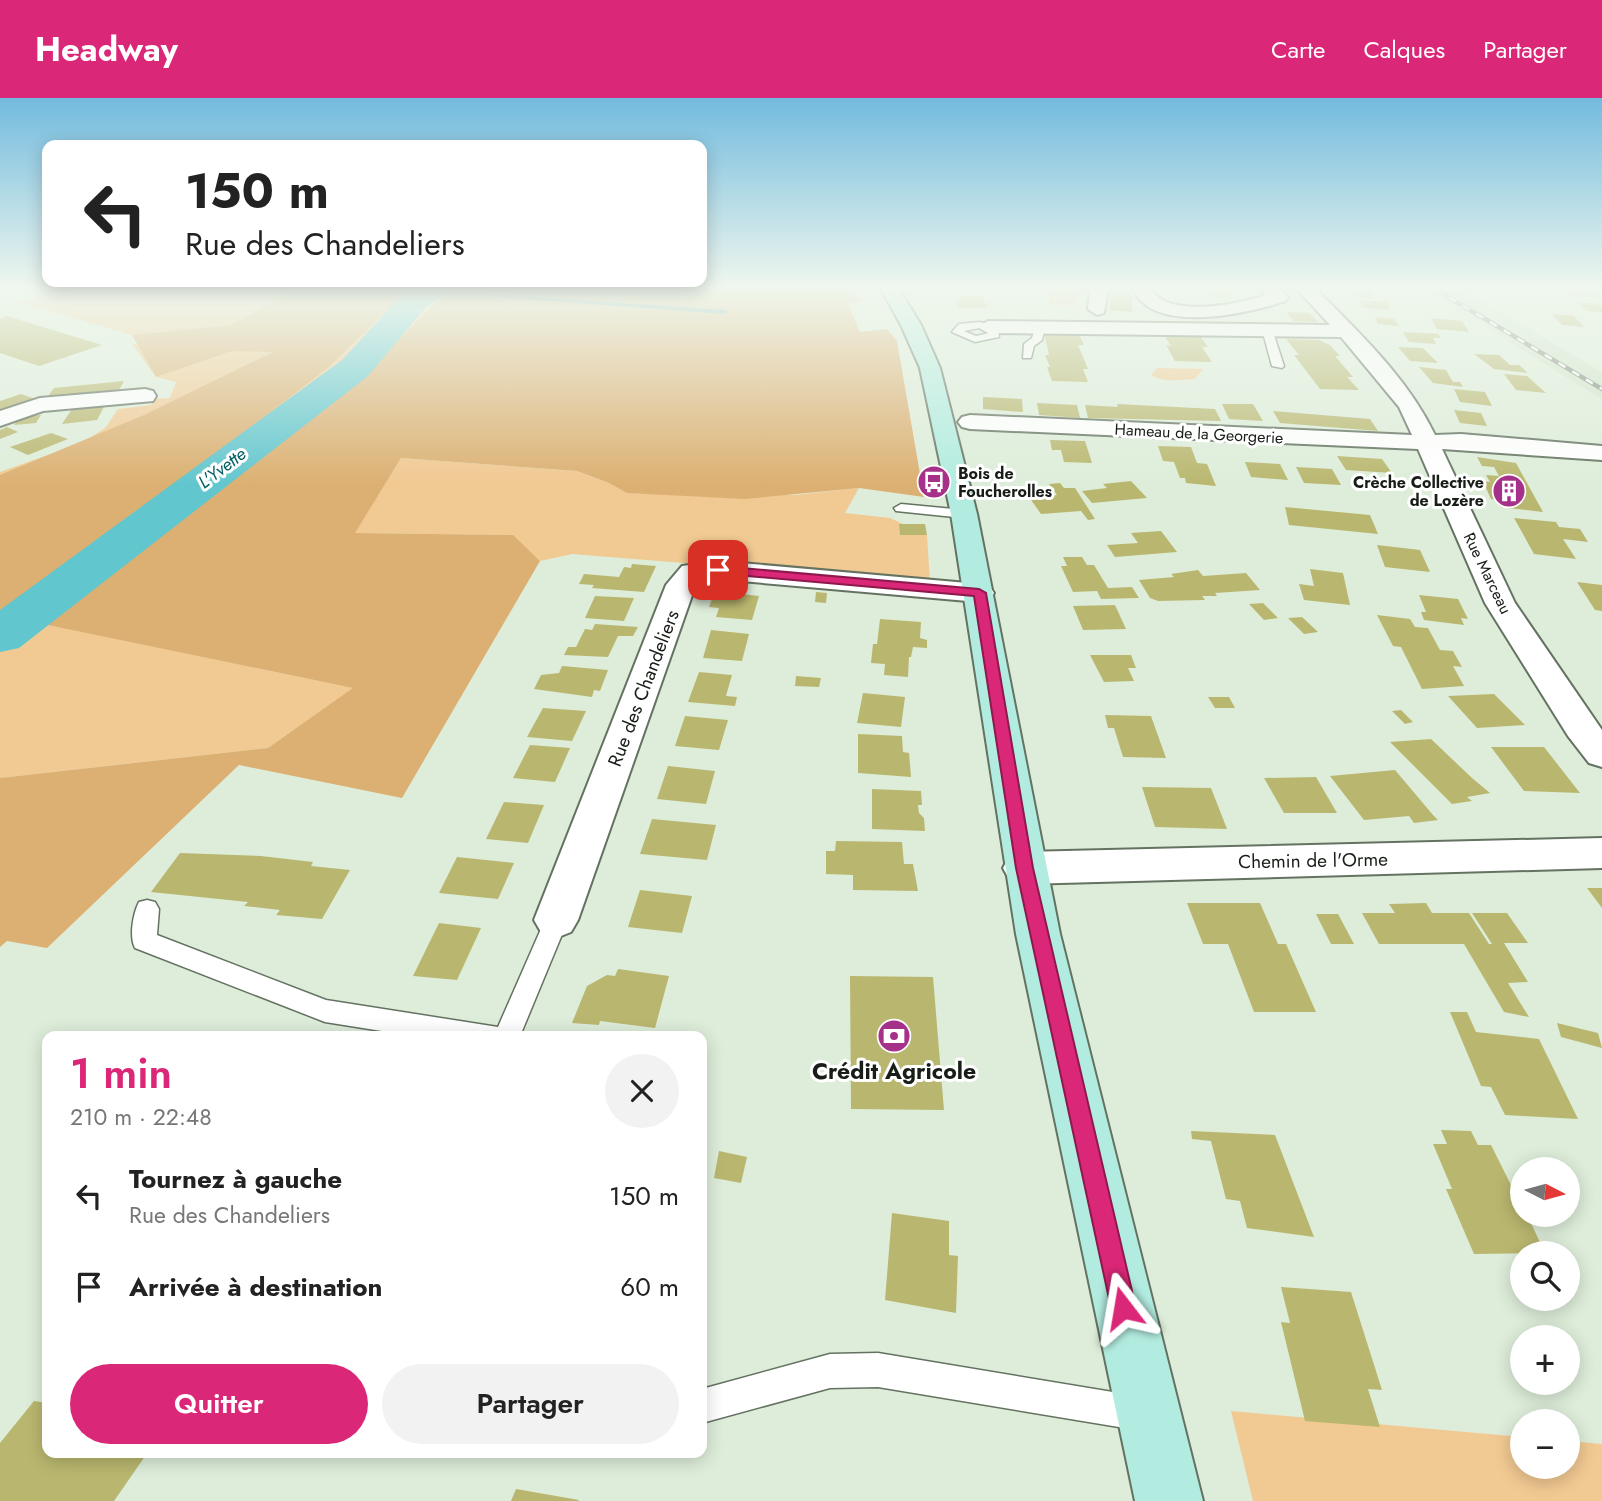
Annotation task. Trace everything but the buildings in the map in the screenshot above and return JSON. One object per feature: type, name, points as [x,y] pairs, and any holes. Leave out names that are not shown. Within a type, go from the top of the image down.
[{"type":"main road","points":[[924,354],[930,369],[964,514],[1024,868],[1094,1188],[1168,1501]]},
{"type":"street","name":"Rue Marceau","points":[[1368,354],[1396,386],[1427,441],[1500,603],[1581,729],[1602,754]]},
{"type":"street","points":[[0,419],[40,405],[145,396]]},
{"type":"street","name":"Hameau de la Georgerie","points":[[970,422],[1394,443],[1461,441],[1602,453]]},
{"type":"street","name":"Rue des Chandeliers","points":[[556,920],[677,596],[692,572],[718,570],[979,593]]},
{"type":"street","name":"Chemin de l'Orme","points":[[1024,868],[1602,853]]},
{"type":"lane","points":[[1275,354],[1278,366]]},
{"type":"lane","points":[[901,508],[964,514]]},
{"type":"lane","points":[[147,909],[144,941],[325,1012],[456,1031]]},
{"type":"lane","points":[[509,1031],[556,920]]},
{"type":"lane","points":[[707,1405],[830,1371],[878,1370],[1149,1415]]},
{"type":"shaded area","points":[[140,354],[380,354],[260,449],[29,621],[354,688],[268,748],[0,778],[0,472],[84,442],[106,427],[118,409],[151,405],[154,399],[170,398],[176,382],[156,377]]},
{"type":"shaded area","points":[[143,354],[222,354],[156,377]]},
{"type":"shaded area","points":[[268,354],[342,354],[0,620],[0,475],[144,415]]},
{"type":"shaded area","points":[[380,354],[899,354],[924,497],[859,488],[745,499],[627,493],[577,471],[401,458],[355,533],[513,535],[540,561],[402,798],[239,765],[47,948],[7,941],[0,947],[0,778],[268,748],[353,688],[28,621],[260,449]]},
{"type":"shaded area","points":[[1529,354],[1572,354],[1602,372],[1602,399]]},
{"type":"shaded area","points":[[1157,368],[1203,369],[1195,379],[1172,380],[1151,375]]},
{"type":"shaded area","points":[[401,458],[577,471],[627,493],[795,495],[859,488],[845,513],[890,518],[927,535],[930,583],[572,554],[540,561],[512,535],[354,533]]},
{"type":"shaded area","points":[[1231,1411],[1510,1436],[1510,1479],[1580,1479],[1580,1442],[1602,1444],[1602,1501],[1253,1501]]},
{"type":"waterway","name":"L'Yvette","points":[[0,636],[355,368],[367,354]]},
{"type":"railway","points":[[1544,354],[1602,389]]},
{"type":"place","name":"Bois de Foucherolles","points":[[934,482]]},
{"type":"place","name":"Crèche Collective de Lozère","points":[[1509,491]]},
{"type":"place","name":"Crédit Agricole","points":[[894,1036]]},
{"type":"route","points":[[718,570],[979,593],[1024,868],[1123,1308]]}]
